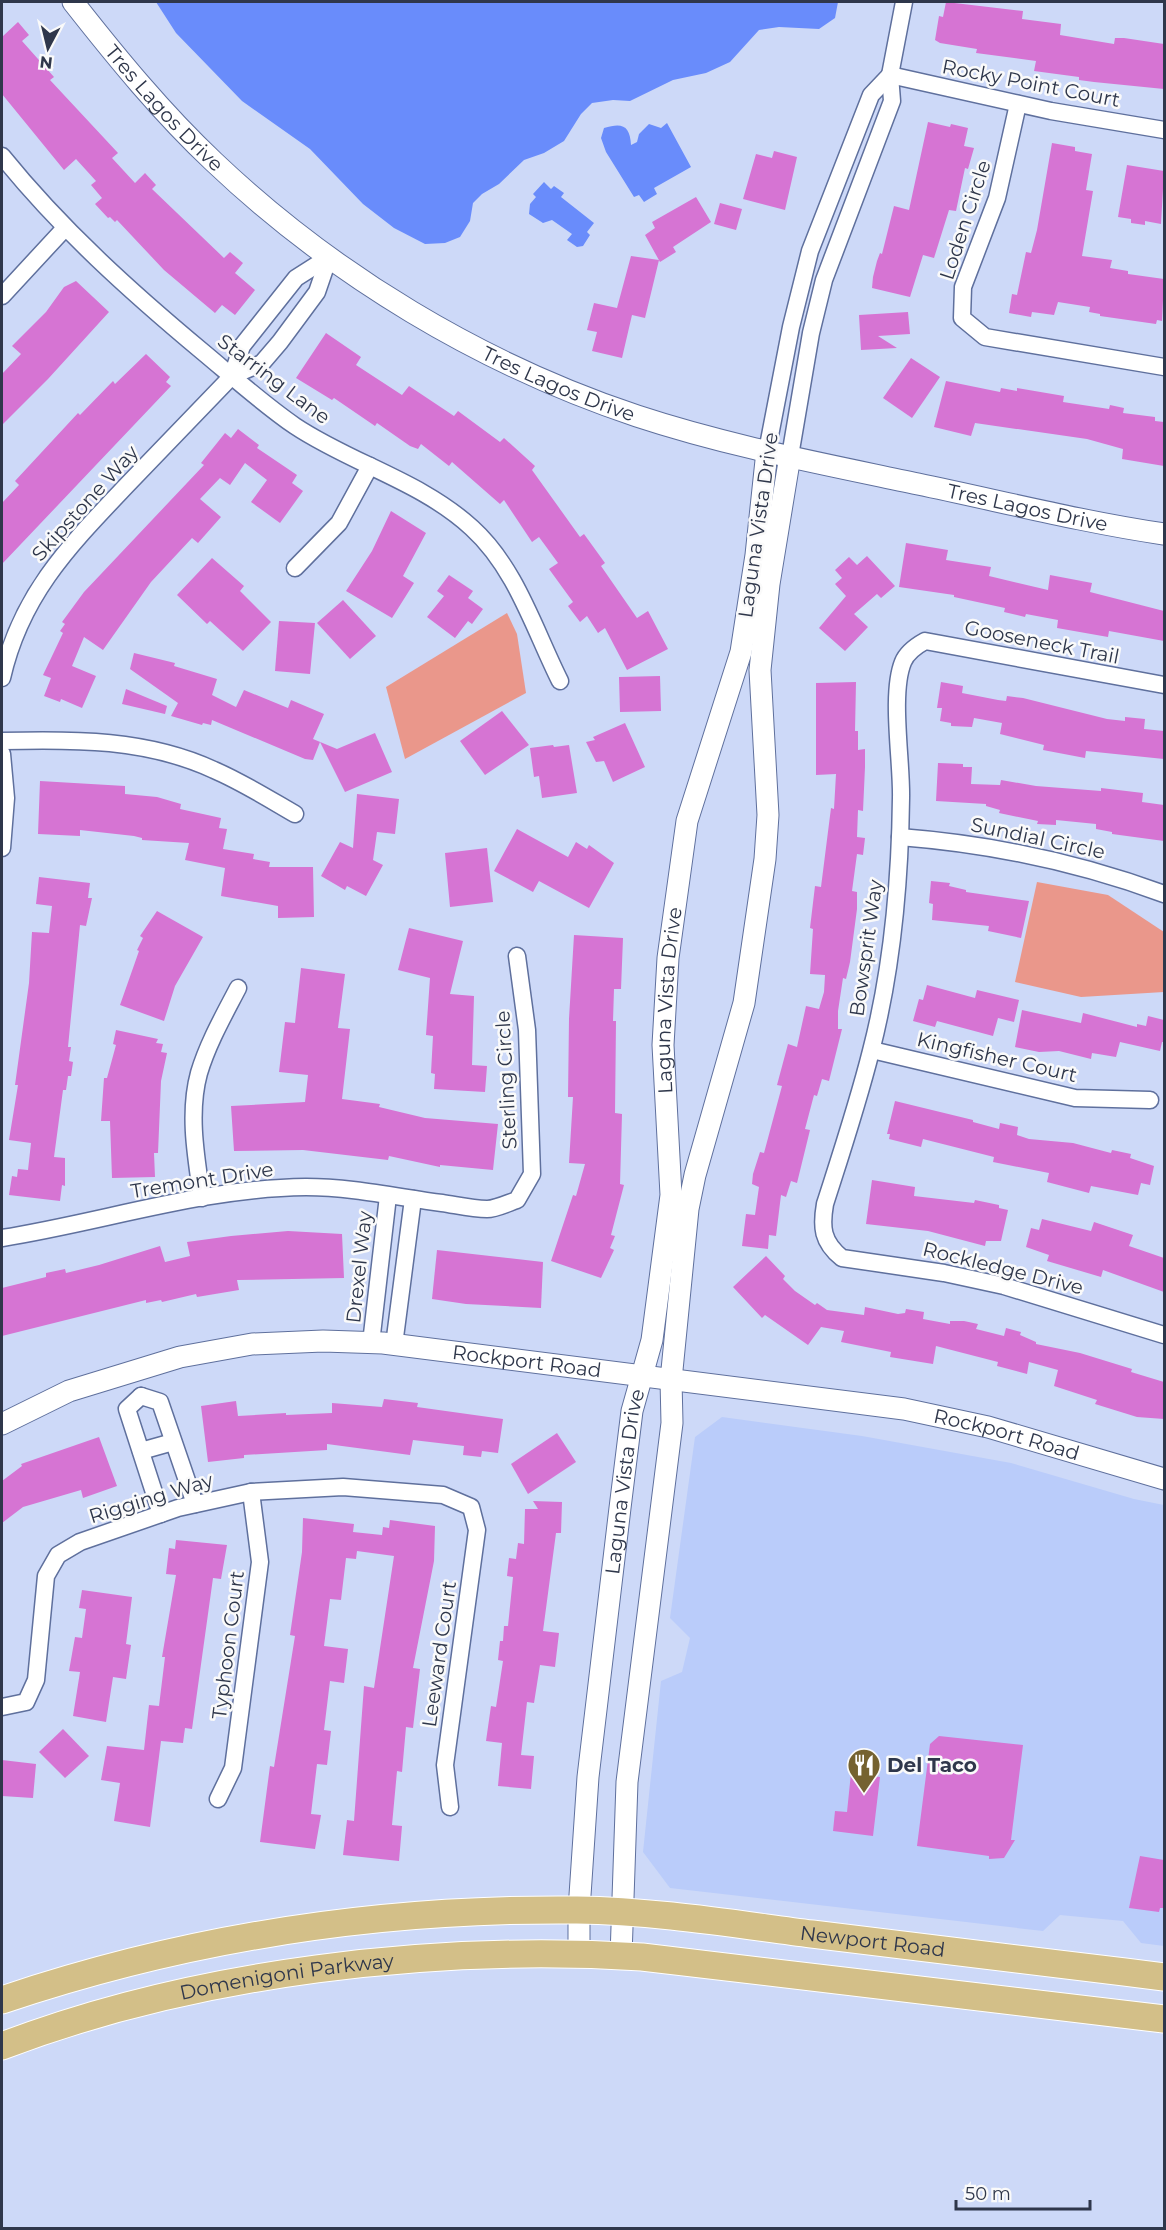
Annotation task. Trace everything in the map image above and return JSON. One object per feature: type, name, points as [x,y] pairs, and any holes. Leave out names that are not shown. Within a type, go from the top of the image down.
[{"type":"main road","name":"Newport Road","points":[[579,1910],[623,1912],[1164,1977]]},
{"type":"main road","points":[[2,2000],[76,1975],[213,1942],[386,1916],[579,1910]]},
{"type":"main road","points":[[579,1953],[1164,2019]]},
{"type":"main road","name":"Domenigoni Parkway","points":[[2,2046],[51,2027],[206,1988],[396,1961],[579,1953]]},
{"type":"street","name":"Tres Lagos Drive","points":[[73,2],[138,82],[206,155],[255,200],[329,257],[414,313],[535,375],[635,415],[767,451],[1164,534]]},
{"type":"street","name":"Laguna Vista Drive","points":[[621,1956],[627,1782],[672,1423],[671,1380],[688,1209],[704,1144],[732,1053],[752,966],[768,815],[760,670],[762,639],[811,333],[824,280],[892,101],[890,75],[904,2]]},
{"type":"street","name":"Laguna Vista Drive","points":[[579,1953],[579,1910],[590,1755],[631,1421],[652,1340],[671,1195],[663,1024],[668,958],[680,864],[699,777],[741,652],[756,555],[767,451],[791,327],[810,251],[871,95],[890,75]]},
{"type":"street","name":"Rocky Point Court","points":[[890,75],[1018,104],[1164,130]]},
{"type":"street","name":"Loden Circle","points":[[1018,104],[997,198],[963,287],[962,318],[985,337],[1164,367]]},
{"type":"street","name":"Starring Lane","points":[[2,156],[65,228],[108,270],[232,376],[300,429],[416,488],[473,528],[513,582],[560,681]]},
{"type":"street","points":[[2,296],[65,228]]},
{"type":"street","name":"Skipstone Way","points":[[232,376],[242,346],[296,278],[329,257]]},
{"type":"street","name":"Skipstone Way","points":[[2,678],[8,650],[21,617],[63,552],[232,376],[262,363],[317,292],[329,257]]},
{"type":"street","points":[[295,568],[339,523],[370,466]]},
{"type":"street","name":"Gooseneck Trail","points":[[913,648],[925,641],[1164,685]]},
{"type":"street","name":"Bowsprit Way","points":[[830,1249],[822,1224],[825,1204],[872,1050],[888,956],[900,837],[902,776],[898,677],[904,660],[913,648]]},
{"type":"street","points":[[2,741],[75,739],[122,745],[176,756],[214,769],[295,814]]},
{"type":"street","points":[[2,754],[6,798],[2,848]]},
{"type":"street","name":"Sundial Circle","points":[[900,837],[978,845],[1116,876],[1164,894]]},
{"type":"street","name":"Sterling Circle","points":[[517,956],[527,1030],[532,1174],[517,1200]]},
{"type":"street","points":[[202,1198],[194,1148],[194,1111],[199,1074],[211,1041],[237,988]]},
{"type":"street","name":"Kingfisher Court","points":[[872,1050],[1075,1098],[1150,1100]]},
{"type":"street","name":"Tremont Drive","points":[[2,1238],[48,1231],[143,1208],[232,1192],[307,1187],[488,1209],[517,1200]]},
{"type":"street","name":"Drexel Way","points":[[371,1343],[388,1196]]},
{"type":"street","points":[[394,1345],[413,1199]]},
{"type":"street","name":"Rockledge Drive","points":[[830,1249],[842,1258],[944,1273],[1004,1286],[1164,1335]]},
{"type":"street","points":[[380,1265],[404,1268]]},
{"type":"street","name":"Rockport Road","points":[[2,1424],[69,1391],[118,1377],[134,1369],[180,1357],[252,1344],[323,1341],[371,1343],[904,1409],[988,1427],[1164,1479]]},
{"type":"street","points":[[134,1369],[141,1396]]},
{"type":"street","points":[[141,1396],[160,1402],[195,1504]]},
{"type":"street","points":[[141,1396],[127,1409],[161,1514]]},
{"type":"street","points":[[141,1451],[173,1442]]},
{"type":"street","name":"Rigging Way","points":[[2,1707],[26,1702],[36,1680],[46,1576],[58,1555],[80,1542],[195,1504],[251,1492],[343,1487],[443,1495],[471,1507]]},
{"type":"street","name":"Typhoon Court","points":[[218,1799],[233,1768],[260,1562],[251,1492]]},
{"type":"street","name":"Leeward Court","points":[[450,1807],[446,1765],[477,1530],[471,1507]]},
{"type":"shaded area","points":[[507,613],[517,634],[526,693],[405,759],[386,687]]},
{"type":"shaded area","points":[[1037,882],[1108,895],[1164,932],[1164,992],[1081,997],[1015,982]]},
{"type":"shaded area","points":[[722,1417],[862,1436],[1011,1463],[1134,1499],[1164,1505],[1164,1946],[1141,1943],[1123,1921],[1060,1915],[1043,1931],[670,1888],[643,1852],[661,1681],[682,1672],[690,1638],[670,1618],[695,1437]]},
{"type":"water","points":[[156,2],[838,2],[835,18],[819,29],[779,27],[759,30],[730,62],[706,73],[673,80],[630,101],[613,100],[592,103],[581,114],[564,141],[544,153],[524,160],[499,184],[482,194],[473,203],[470,221],[460,237],[445,243],[425,244],[394,228],[363,204],[310,149],[242,101],[176,33]]},
{"type":"water","points":[[667,123],[691,167],[654,188],[657,194],[644,202],[639,195],[634,197],[606,152],[601,138],[604,128],[621,126],[629,133],[631,145],[637,142],[639,134],[649,124],[661,128]]},
{"type":"water","points":[[544,182],[551,189],[554,186],[564,193],[561,197],[594,223],[587,232],[590,235],[583,246],[577,247],[567,240],[572,234],[552,220],[543,223],[529,214],[530,204],[536,197],[533,194]]},
{"type":"building","points":[[946,2],[1023,11],[1022,19],[1061,24],[1060,35],[1114,44],[1115,38],[1124,38],[1164,44],[1164,89],[1079,80],[1079,77],[1034,71],[1036,61],[976,53],[977,49],[940,43],[935,40],[939,16],[943,17]]},
{"type":"building","points":[[18,22],[29,35],[22,41],[54,77],[50,80],[118,153],[112,158],[135,183],[145,173],[156,185],[152,189],[224,258],[230,252],[243,263],[235,273],[255,290],[235,315],[222,305],[215,313],[164,270],[117,220],[115,222],[110,217],[108,218],[95,204],[102,198],[91,185],[96,181],[76,159],[64,170],[2,94],[2,37]]},
{"type":"building","points":[[928,122],[968,128],[964,146],[974,148],[968,169],[965,168],[956,211],[949,210],[934,258],[923,255],[910,297],[872,288],[873,277],[880,253],[882,254],[894,206],[909,210]]},
{"type":"building","points":[[1052,143],[1075,147],[1075,151],[1092,154],[1086,190],[1093,191],[1082,256],[1112,260],[1110,268],[1128,271],[1128,274],[1164,279],[1162,321],[1157,320],[1156,324],[1100,316],[1100,314],[1089,312],[1090,307],[1058,302],[1054,315],[1032,312],[1031,317],[1009,313],[1012,294],[1017,295],[1026,252],[1031,253],[1037,230]]},
{"type":"building","points":[[774,151],[797,157],[785,210],[743,199],[756,154],[772,158]]},
{"type":"building","points":[[1127,165],[1164,171],[1161,224],[1145,221],[1145,225],[1131,223],[1131,219],[1118,217]]},
{"type":"building","points":[[696,197],[711,222],[673,247],[676,252],[660,262],[645,235],[655,228],[652,222]]},
{"type":"building","points":[[720,203],[742,209],[736,230],[714,224]]},
{"type":"building","points":[[631,256],[659,260],[645,318],[632,315],[622,358],[592,351],[597,332],[587,330],[594,303],[617,308]]},
{"type":"building","points":[[76,281],[109,312],[2,425],[2,374],[21,354],[12,346],[46,312],[64,287]]},
{"type":"building","points":[[908,312],[910,334],[878,336],[897,348],[861,350],[859,315]]},
{"type":"building","points":[[326,333],[361,357],[356,365],[402,395],[409,386],[454,416],[458,411],[500,442],[504,438],[535,466],[532,470],[580,537],[584,534],[605,563],[601,566],[637,618],[648,611],[668,649],[627,670],[605,628],[598,633],[587,616],[580,622],[568,606],[573,602],[549,569],[558,563],[539,537],[532,542],[504,500],[500,504],[452,462],[449,466],[421,444],[418,449],[410,446],[377,423],[375,426],[334,398],[332,400],[296,378]]},
{"type":"building","points":[[146,354],[170,377],[166,382],[171,386],[2,564],[2,503],[19,485],[15,481],[78,413],[80,415],[113,381],[115,384]]},
{"type":"building","points":[[911,358],[940,377],[912,418],[883,398]]},
{"type":"building","points":[[946,381],[1000,392],[1001,388],[1017,391],[1017,388],[1064,396],[1063,402],[1109,409],[1110,405],[1124,408],[1123,413],[1155,417],[1155,421],[1164,422],[1164,466],[1122,459],[1123,449],[1087,439],[975,423],[971,436],[934,427]]},
{"type":"building","points":[[238,429],[259,445],[257,448],[297,475],[292,483],[303,491],[280,523],[251,502],[267,480],[245,463],[230,485],[220,478],[200,499],[221,517],[198,543],[192,538],[151,582],[103,650],[84,637],[72,666],[96,676],[82,708],[61,699],[60,702],[44,696],[51,678],[43,675],[63,633],[60,631],[65,624],[62,622],[84,592],[204,465],[201,463],[225,433],[231,438]]},
{"type":"building","points":[[391,511],[426,533],[403,576],[414,583],[392,618],[346,591],[372,551]]},
{"type":"building","points":[[906,543],[948,550],[946,560],[991,567],[989,576],[1048,590],[1050,575],[1092,583],[1090,592],[1164,611],[1164,641],[1109,631],[1108,637],[1057,628],[1058,620],[1026,614],[1025,617],[1004,612],[1005,608],[954,597],[954,595],[899,587]]},
{"type":"building","points":[[867,556],[895,586],[881,598],[877,594],[854,614],[868,627],[845,651],[819,628],[846,596],[835,584],[842,578],[835,570],[849,557],[857,565]]},
{"type":"building","points":[[212,558],[244,586],[240,591],[271,622],[243,651],[210,621],[207,624],[177,595]]},
{"type":"building","points":[[449,575],[473,591],[468,598],[483,609],[472,624],[468,621],[455,638],[427,617],[444,596],[437,591]]},
{"type":"building","points":[[343,600],[376,636],[350,659],[317,623]]},
{"type":"building","points":[[279,621],[315,623],[310,674],[275,671]]},
{"type":"building","points":[[134,653],[175,663],[174,666],[217,679],[212,695],[236,707],[244,690],[288,708],[291,700],[324,714],[313,739],[337,749],[375,733],[392,772],[345,792],[320,742],[313,760],[305,759],[212,720],[211,725],[203,723],[202,725],[171,716],[178,703],[130,669]]},
{"type":"building","points":[[660,676],[661,711],[620,712],[619,677]]},
{"type":"building","points":[[856,682],[855,731],[858,731],[858,750],[865,749],[863,811],[858,810],[857,837],[865,838],[863,855],[857,854],[852,891],[857,892],[857,909],[850,962],[846,979],[843,978],[838,1011],[838,1029],[842,1029],[829,1081],[822,1079],[817,1096],[814,1095],[805,1129],[810,1130],[797,1183],[791,1181],[786,1197],[781,1195],[776,1236],[769,1235],[768,1249],[742,1246],[746,1214],[755,1215],[759,1187],[752,1184],[753,1174],[760,1152],[764,1153],[782,1086],[777,1085],[788,1044],[797,1047],[806,1006],[819,1009],[824,992],[825,975],[810,974],[813,929],[810,928],[815,886],[821,887],[831,808],[834,809],[836,774],[816,775],[816,683]]},
{"type":"building","points":[[941,682],[963,686],[962,693],[998,700],[1006,701],[1007,696],[1023,698],[1107,719],[1125,721],[1125,717],[1145,719],[1144,729],[1164,731],[1164,759],[1086,751],[1085,758],[1043,750],[1044,745],[1000,734],[1002,723],[974,718],[972,727],[951,726],[951,723],[940,721],[942,708],[937,708]]},
{"type":"building","points":[[126,689],[167,706],[165,714],[122,704]]},
{"type":"building","points":[[502,711],[529,745],[485,775],[460,741]]},
{"type":"building","points":[[625,723],[645,767],[613,782],[604,761],[596,762],[586,742],[595,740],[593,737]]},
{"type":"building","points":[[553,745],[554,747],[569,745],[577,793],[542,798],[539,776],[534,777],[530,748]]},
{"type":"building","points":[[938,763],[963,764],[963,767],[972,767],[971,784],[1000,785],[1001,780],[1036,786],[1101,791],[1101,788],[1143,793],[1142,802],[1164,805],[1164,841],[1112,834],[1112,832],[1096,829],[1096,824],[1056,820],[1056,825],[1037,824],[1038,821],[999,813],[1000,810],[986,806],[986,804],[936,801]]},
{"type":"building","points":[[40,781],[125,786],[125,794],[157,797],[181,804],[180,809],[221,818],[219,828],[227,829],[223,849],[254,854],[253,859],[270,862],[269,867],[313,867],[314,917],[278,918],[278,906],[221,896],[225,868],[185,860],[189,843],[142,840],[134,836],[80,830],[80,836],[38,834]]},
{"type":"building","points":[[357,794],[399,799],[395,834],[377,832],[373,860],[383,865],[366,896],[347,886],[345,890],[321,876],[340,842],[353,848]]},
{"type":"building","points":[[517,829],[568,857],[576,842],[587,849],[589,845],[614,863],[589,908],[539,881],[533,892],[494,871]]},
{"type":"building","points":[[487,848],[493,902],[450,907],[445,853]]},
{"type":"building","points":[[39,877],[90,883],[88,898],[92,898],[86,926],[80,925],[68,1047],[71,1047],[69,1061],[73,1062],[66,1090],[63,1090],[54,1157],[65,1158],[65,1186],[62,1185],[60,1201],[9,1195],[12,1176],[17,1177],[18,1169],[28,1170],[31,1143],[9,1140],[18,1085],[15,1085],[29,983],[32,932],[49,933],[52,906],[36,904]]},
{"type":"building","points":[[931,881],[950,883],[949,886],[966,890],[966,892],[1029,901],[1021,938],[988,931],[989,926],[932,920],[933,904],[929,903]]},
{"type":"building","points":[[157,911],[203,937],[175,986],[164,1021],[120,1005],[143,938],[140,936]]},
{"type":"building","points":[[409,928],[463,941],[450,994],[474,996],[472,1065],[487,1066],[485,1092],[434,1089],[435,1074],[431,1073],[433,1036],[426,1035],[430,978],[398,970]]},
{"type":"building","points":[[574,935],[623,938],[621,989],[614,989],[613,1021],[616,1021],[615,1113],[622,1114],[620,1184],[624,1185],[611,1235],[615,1236],[610,1248],[614,1250],[601,1278],[551,1261],[573,1195],[576,1196],[585,1164],[569,1163],[573,1097],[568,1097],[569,1019]]},
{"type":"building","points":[[301,968],[345,974],[338,1028],[350,1029],[342,1099],[380,1104],[379,1107],[425,1118],[498,1124],[493,1170],[440,1165],[440,1167],[389,1156],[388,1160],[303,1150],[234,1151],[231,1106],[305,1102],[308,1075],[279,1072],[285,1022],[295,1023]]},
{"type":"building","points":[[927,985],[975,998],[977,990],[1019,1000],[1014,1022],[998,1018],[993,1036],[937,1021],[935,1027],[913,1021],[919,999],[923,1000]]},
{"type":"building","points":[[1022,1010],[1081,1023],[1083,1013],[1137,1027],[1137,1024],[1146,1026],[1148,1016],[1164,1020],[1164,1042],[1162,1042],[1160,1051],[1120,1042],[1116,1057],[1092,1053],[1091,1059],[1059,1051],[1039,1052],[1015,1047]]},
{"type":"building","points":[[116,1030],[158,1039],[156,1043],[163,1044],[161,1052],[167,1053],[161,1081],[158,1153],[154,1153],[155,1177],[112,1178],[110,1121],[101,1121],[104,1078],[107,1078],[116,1045],[113,1044]]},
{"type":"building","points":[[895,1101],[973,1120],[973,1122],[999,1129],[1000,1123],[1018,1127],[1017,1135],[1029,1139],[1073,1143],[1111,1153],[1112,1150],[1131,1154],[1130,1158],[1154,1166],[1150,1185],[1141,1183],[1138,1195],[1091,1186],[1089,1193],[1047,1182],[1049,1173],[993,1162],[994,1157],[923,1139],[921,1147],[889,1139],[890,1134],[887,1134]]},
{"type":"building","points":[[872,1180],[915,1187],[914,1196],[974,1203],[975,1200],[999,1205],[999,1208],[1008,1210],[1001,1241],[986,1241],[985,1246],[928,1231],[866,1224]]},
{"type":"building","points":[[1042,1219],[1091,1231],[1094,1222],[1133,1235],[1129,1246],[1164,1258],[1164,1292],[1103,1270],[1101,1277],[1047,1261],[1049,1255],[1026,1247],[1031,1228],[1039,1230]]},
{"type":"building","points":[[288,1231],[342,1234],[344,1278],[237,1280],[239,1290],[197,1297],[196,1294],[162,1302],[161,1300],[146,1303],[146,1300],[2,1336],[2,1288],[46,1277],[46,1273],[65,1269],[66,1273],[160,1246],[165,1262],[190,1256],[187,1242]]},
{"type":"building","points":[[437,1250],[543,1262],[541,1308],[466,1304],[432,1299]]},
{"type":"building","points":[[766,1256],[785,1276],[783,1279],[795,1291],[815,1305],[817,1303],[827,1310],[864,1315],[865,1307],[898,1314],[905,1313],[906,1309],[924,1312],[923,1319],[950,1324],[950,1321],[964,1321],[978,1324],[976,1329],[1004,1336],[1006,1328],[1021,1332],[1020,1335],[1036,1344],[1080,1353],[1132,1369],[1131,1372],[1164,1382],[1164,1419],[1137,1417],[1095,1404],[1097,1400],[1054,1386],[1058,1370],[1029,1362],[1027,1374],[997,1366],[998,1362],[936,1346],[933,1364],[890,1357],[891,1352],[841,1342],[844,1331],[821,1327],[808,1345],[765,1315],[762,1318],[733,1287]]},
{"type":"building","points":[[384,1399],[418,1403],[417,1407],[503,1419],[498,1453],[482,1451],[481,1457],[463,1455],[464,1446],[413,1440],[410,1455],[327,1444],[327,1450],[244,1455],[244,1458],[208,1462],[201,1406],[236,1401],[238,1416],[286,1413],[286,1415],[332,1413],[332,1403],[382,1407]]},
{"type":"building","points":[[557,1433],[576,1462],[528,1494],[511,1464]]},
{"type":"building","points":[[99,1437],[117,1486],[83,1498],[81,1490],[23,1507],[2,1523],[2,1481],[22,1466],[21,1464]]},
{"type":"building","points":[[533,1501],[562,1502],[561,1533],[556,1533],[543,1631],[559,1633],[555,1667],[540,1665],[534,1703],[527,1702],[521,1755],[534,1756],[531,1789],[498,1786],[502,1743],[486,1741],[491,1706],[496,1707],[503,1661],[498,1660],[500,1641],[503,1641],[504,1626],[508,1626],[513,1577],[507,1576],[509,1558],[516,1559],[518,1543],[524,1544],[525,1509],[538,1509]]},
{"type":"building","points":[[303,1518],[354,1524],[353,1532],[382,1535],[383,1527],[389,1528],[390,1520],[435,1526],[434,1561],[413,1668],[420,1669],[413,1728],[406,1727],[402,1772],[397,1771],[392,1825],[402,1826],[399,1861],[343,1855],[347,1820],[354,1821],[364,1686],[374,1688],[394,1556],[357,1551],[356,1559],[346,1558],[341,1600],[330,1599],[324,1646],[348,1649],[344,1683],[330,1681],[324,1730],[331,1731],[327,1765],[317,1764],[311,1814],[321,1815],[315,1849],[260,1842],[270,1766],[274,1767],[295,1636],[290,1635],[302,1552]]},
{"type":"building","points":[[176,1540],[227,1545],[221,1579],[213,1578],[192,1729],[185,1728],[183,1743],[161,1741],[150,1827],[114,1821],[120,1783],[101,1780],[107,1746],[144,1750],[149,1705],[159,1706],[165,1657],[162,1657],[176,1575],[166,1574],[169,1548],[175,1549]]},
{"type":"building","points":[[82,1590],[132,1597],[126,1644],[131,1645],[126,1679],[113,1677],[106,1722],[73,1716],[80,1672],[69,1671],[75,1637],[82,1638],[86,1609],[79,1608]]},
{"type":"building","points":[[63,1729],[89,1756],[65,1778],[39,1752]]},
{"type":"building","points":[[939,1736],[1023,1745],[1011,1840],[1015,1840],[1004,1858],[989,1859],[989,1856],[917,1846],[930,1744]]},
{"type":"building","points":[[2,1760],[36,1764],[33,1798],[2,1796]]},
{"type":"building","name":"Del Taco","points":[[851,1773],[880,1777],[873,1836],[833,1831],[835,1811],[847,1812]]},
{"type":"building","points":[[1140,1856],[1164,1860],[1164,1908],[1160,1908],[1159,1912],[1129,1908]]},
{"type":"place","name":"Del Taco","points":[[864,1794]]}]
